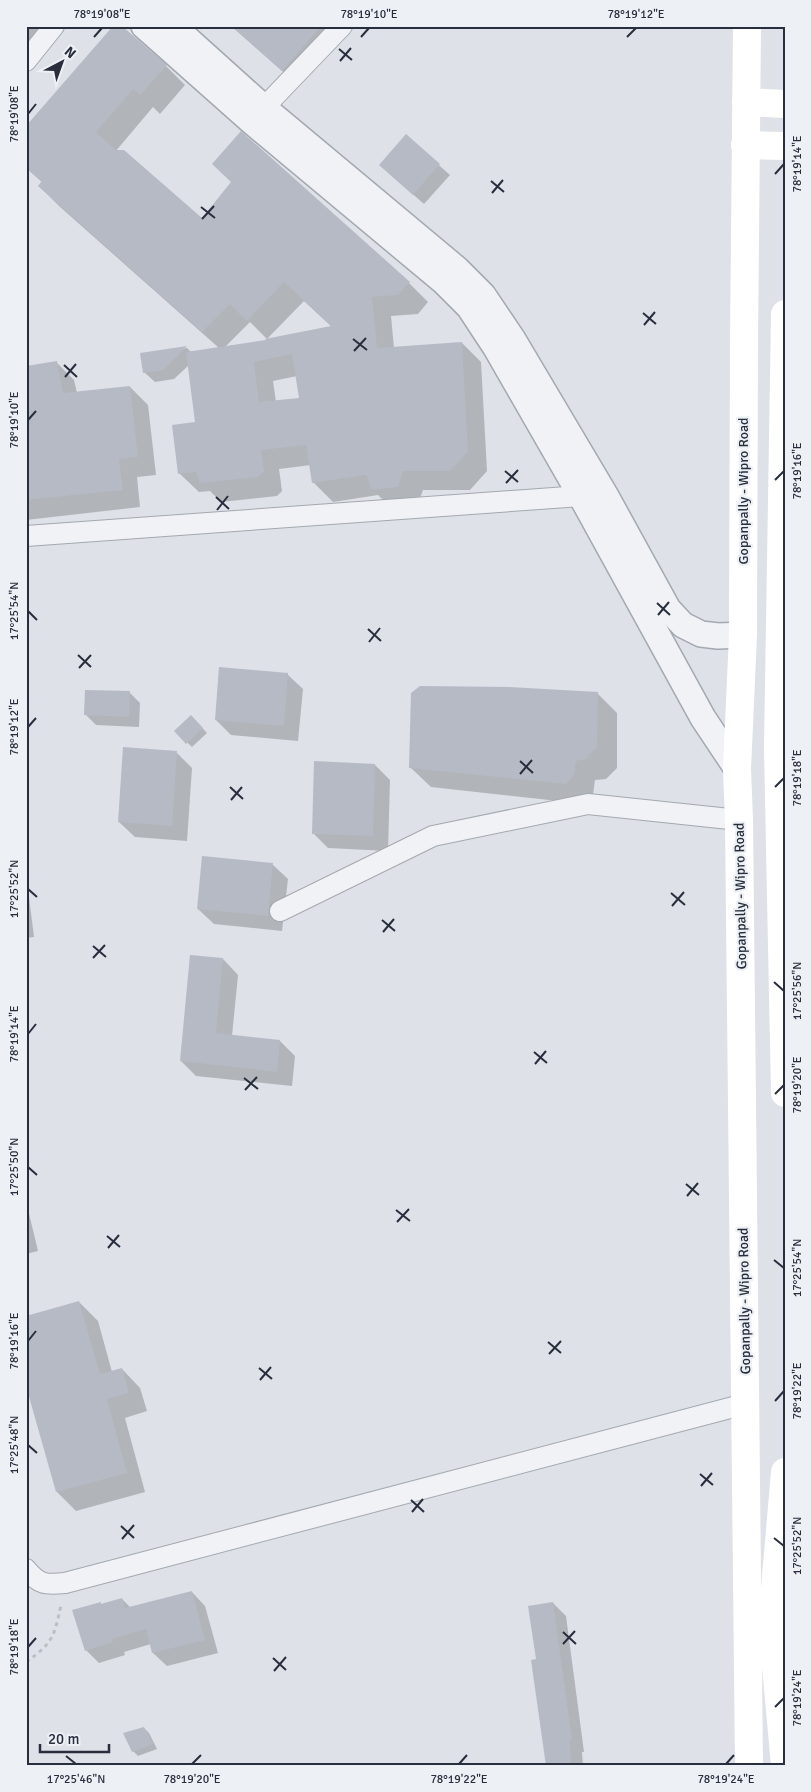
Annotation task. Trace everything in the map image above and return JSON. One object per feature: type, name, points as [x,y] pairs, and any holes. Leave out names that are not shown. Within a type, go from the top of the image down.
[{"type":"main road","name":"Gopanpally - Wipro Road","points":[[747,26],[743,635],[737,769],[749,1766]]},
{"type":"main road","points":[[746,102],[785,104]]},
{"type":"main road","points":[[745,146],[785,146]]},
{"type":"main road","points":[[785,314],[778,748],[785,1093]]},
{"type":"main road","points":[[785,1472],[772,1623],[785,1765]]},
{"type":"street","points":[[26,61],[54,26]]},
{"type":"street","points":[[144,26],[457,269],[483,295],[512,338],[607,498],[668,608],[683,624],[701,634],[718,636],[743,635]]},
{"type":"street","points":[[173,26],[257,114],[444,282],[468,307],[496,348],[581,496],[704,718],[737,769]]},
{"type":"street","points":[[257,114],[342,26]]},
{"type":"street","points":[[26,536],[581,496]]},
{"type":"street","points":[[280,911],[434,836],[588,804],[739,820]]},
{"type":"street","points":[[26,1569],[32,1576],[47,1585],[65,1583],[745,1404]]},
{"type":"path","points":[[26,1662],[42,1651],[54,1635],[65,1583]]},
{"type":"building","points":[[113,26],[122,26],[167,65],[140,95],[133,89],[96,132],[116,150],[124,150],[202,218],[231,182],[212,164],[241,131],[410,282],[398,295],[372,297],[377,348],[462,342],[468,452],[450,471],[403,471],[398,487],[372,490],[366,475],[312,483],[306,445],[261,450],[264,472],[258,477],[200,483],[196,472],[178,474],[172,425],[195,422],[186,352],[266,340],[331,326],[284,282],[247,321],[230,304],[202,332],[38,186],[42,181],[26,168],[26,126]],"holes":[[[292,354],[299,398],[259,402],[254,362]]]},
{"type":"building","points":[[232,26],[321,26],[282,71]]},
{"type":"building","points":[[406,134],[440,164],[413,195],[379,165]]},
{"type":"building","points":[[187,346],[164,370],[143,373],[140,353]]},
{"type":"building","points":[[57,361],[63,393],[130,386],[138,457],[119,459],[123,490],[26,500],[26,366]]},
{"type":"building","points":[[219,667],[288,673],[284,726],[215,720]]},
{"type":"building","points":[[420,686],[509,687],[598,692],[597,747],[586,759],[576,761],[574,775],[566,784],[409,768],[411,693]]},
{"type":"building","points":[[85,690],[130,691],[129,717],[84,715]]},
{"type":"building","points":[[191,715],[203,728],[186,744],[174,731]]},
{"type":"building","points":[[123,747],[177,751],[172,826],[118,822]]},
{"type":"building","points":[[314,761],[375,764],[373,836],[312,834]]},
{"type":"building","points":[[202,856],[273,863],[268,916],[197,909]]},
{"type":"building","points":[[190,955],[223,958],[216,1033],[280,1040],[277,1072],[180,1061]]},
{"type":"building","points":[[79,1301],[100,1374],[122,1368],[129,1393],[107,1399],[127,1473],[56,1492],[26,1386],[26,1316]]},
{"type":"building","points":[[192,1591],[205,1640],[152,1653],[146,1629],[112,1639],[113,1642],[85,1651],[72,1610],[122,1598],[125,1608]]},
{"type":"building","points":[[553,1602],[572,1739],[570,1739],[571,1766],[546,1766],[531,1660],[536,1659],[528,1606]]},
{"type":"building","points":[[144,1727],[153,1744],[132,1752],[123,1733]]}]
